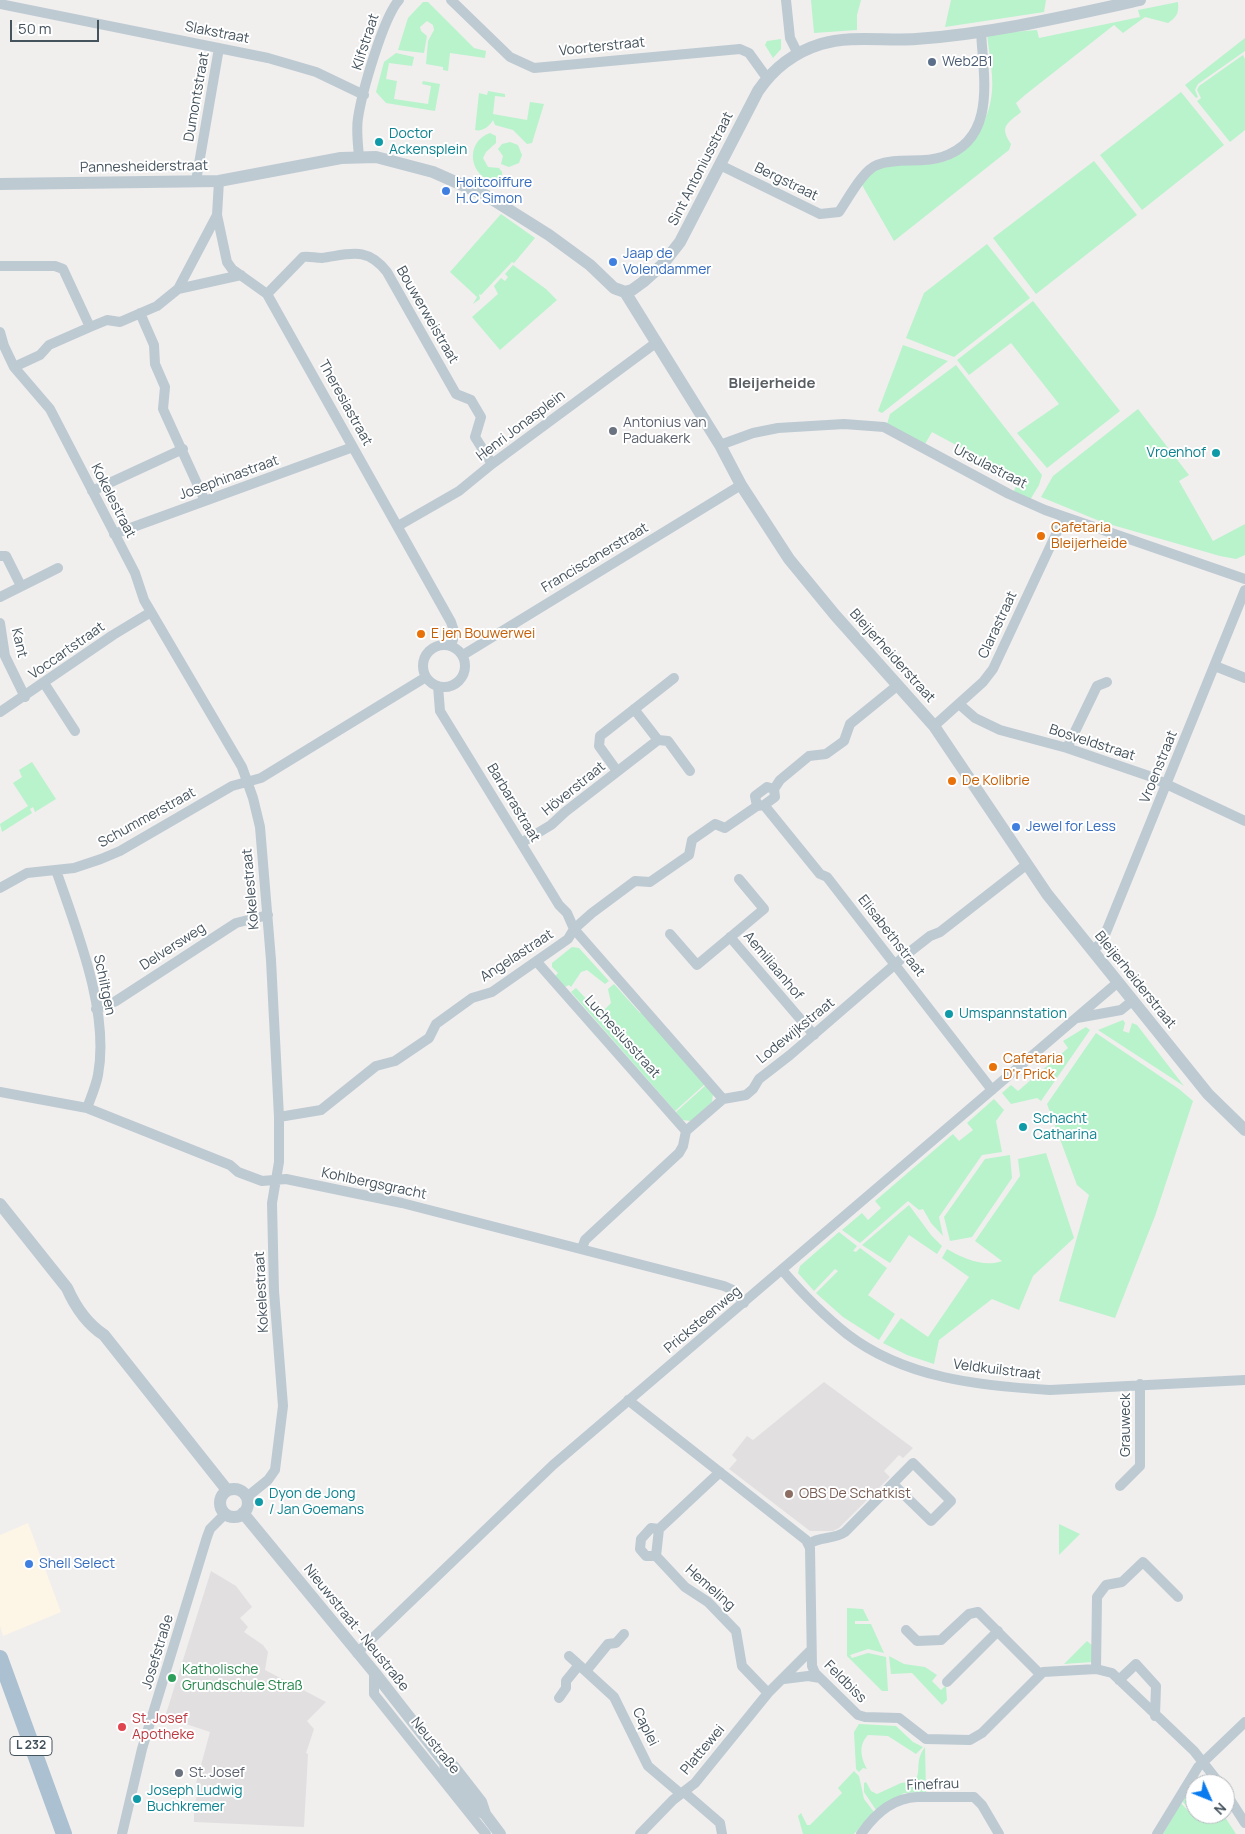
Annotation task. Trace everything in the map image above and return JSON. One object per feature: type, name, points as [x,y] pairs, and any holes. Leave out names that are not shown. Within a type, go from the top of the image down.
[{"type":"main road","name":"L 232","points":[[0,1658],[64,1834]]},
{"type":"street","name":"Klifstraat","points":[[364,95],[386,19],[399,0]]},
{"type":"street","name":"Voorterstraat","points":[[451,0],[502,51],[534,68],[740,49],[749,53],[767,78]]},
{"type":"street","points":[[786,0],[790,38],[798,54],[810,48],[831,42],[916,39],[981,31],[1140,0]]},
{"type":"street","name":"Slakstraat","points":[[0,4],[268,58],[316,72],[364,95]]},
{"type":"street","name":"Bergstraat","points":[[720,165],[820,214],[839,212],[866,173],[877,165],[941,158],[962,148],[974,135],[984,107],[981,31]]},
{"type":"street","name":"Dumontstraat","points":[[196,181],[219,48]]},
{"type":"street","name":"Sint Antoniusstraat","points":[[625,292],[643,282],[680,242],[748,109],[767,78],[778,67],[798,54]]},
{"type":"street","points":[[359,156],[358,118],[364,95]]},
{"type":"street","name":"Pannesheiderstraat","points":[[0,184],[219,181],[359,156]]},
{"type":"street","name":"Bleijerheiderstraat","points":[[359,156],[394,161],[433,172],[465,184],[515,213],[590,264],[614,288],[625,292],[720,445],[741,485],[789,559],[834,615],[934,726],[1026,865],[1092,951],[1208,1094],[1245,1130]]},
{"type":"street","name":"Theresiastraat","points":[[219,181],[216,215],[228,262],[241,275],[267,294],[454,627],[455,634],[451,645]]},
{"type":"street","points":[[14,367],[40,355],[49,345],[90,326],[107,320],[120,322],[157,306],[178,289],[216,215]]},
{"type":"street","name":"Bouwerweistraat","points":[[267,294],[303,258],[314,259],[358,253],[375,258],[387,272],[456,394],[471,400],[476,408],[481,417],[475,437],[492,464]]},
{"type":"street","points":[[0,266],[55,266],[62,269],[90,326]]},
{"type":"street","points":[[178,289],[241,275]]},
{"type":"street","points":[[140,313],[154,345],[155,364],[165,388],[164,409],[205,501]]},
{"type":"street","name":"Kokelestraat","points":[[0,332],[14,367],[50,409],[135,574],[140,592],[217,723],[249,782],[260,827],[268,915],[278,1117],[279,1162],[272,1192],[274,1291],[283,1406],[275,1470],[268,1480],[247,1497]]},
{"type":"street","name":"Henri Jonasplein","points":[[398,526],[459,491],[492,464],[657,342]]},
{"type":"street","name":"Ursulastraat","points":[[720,445],[753,433],[778,428],[844,424],[884,427],[1009,494],[1064,517],[1245,579]]},
{"type":"street","name":"Josephinastraat","points":[[114,534],[353,447]]},
{"type":"street","points":[[92,491],[183,449]]},
{"type":"street","name":"Franciscanerstraat","points":[[463,655],[741,485]]},
{"type":"street","name":"Clarastraat","points":[[934,726],[959,704],[993,669],[1064,517]]},
{"type":"street","points":[[0,556],[6,556],[21,586]]},
{"type":"street","points":[[0,597],[58,568]]},
{"type":"street","name":"Vroenstraat","points":[[1092,951],[1102,942],[1245,590]]},
{"type":"street","name":"Voccartstraat","points":[[0,712],[25,697],[113,635],[151,612]]},
{"type":"street","name":"Kant","points":[[0,623],[5,656],[25,697]]},
{"type":"street","points":[[451,645],[463,655],[465,661],[464,673],[450,685],[438,686],[426,677],[423,666],[425,656],[439,646],[451,645]]},
{"type":"street","points":[[1215,666],[1245,678]]},
{"type":"street","points":[[249,782],[260,778],[426,677]]},
{"type":"street","name":"Höverstraat","points":[[617,771],[599,746],[600,736],[674,678]]},
{"type":"street","points":[[1066,748],[1097,686],[1106,682]]},
{"type":"street","points":[[44,683],[75,731]]},
{"type":"street","name":"Angelastraat","points":[[278,1117],[322,1110],[376,1066],[395,1061],[429,1038],[436,1024],[472,998],[492,992],[537,962],[568,939],[574,929],[592,913],[635,881],[650,882],[688,855],[692,840],[715,824],[724,828],[761,805],[755,796],[767,788],[774,789],[780,780],[809,756],[826,754],[844,741],[850,724],[898,685]]},
{"type":"street","name":"Barbarastraat","points":[[438,686],[440,711],[559,905],[567,913],[574,929]]},
{"type":"street","name":"Bosveldstraat","points":[[959,704],[975,718],[1000,730],[1066,748],[1148,776],[1245,821]]},
{"type":"street","points":[[634,709],[658,740],[668,741],[690,770]]},
{"type":"street","name":"Höverstraat","points":[[521,843],[551,825],[658,740]]},
{"type":"street","name":"Schummerstraat","points":[[0,888],[27,873],[74,868],[120,851],[232,786],[249,782]]},
{"type":"street","name":"Elisabethstraat","points":[[761,805],[820,874],[827,877],[992,1090]]},
{"type":"street","name":"Lodewijkstraat","points":[[582,1248],[585,1240],[679,1153],[686,1131],[723,1099],[746,1095],[753,1089],[759,1079],[814,1035],[922,942],[940,932],[1026,865]]},
{"type":"street","name":"Schiltgen","points":[[56,870],[89,971],[96,1008],[99,1045],[98,1074],[88,1108]]},
{"type":"street","name":"Aemiliaanhof","points":[[670,934],[697,965],[764,909],[739,879]]},
{"type":"street","name":"Delversweg","points":[[96,1008],[116,1001],[236,923],[268,915]]},
{"type":"street","points":[[574,929],[723,1099]]},
{"type":"street","name":"Aemiliaanhof","points":[[730,937],[814,1035]]},
{"type":"street","name":"Luchesiusstraat","points":[[537,962],[686,1131]]},
{"type":"street","name":"Pricksteenweg","points":[[357,1653],[553,1465],[1117,983]]},
{"type":"street","points":[[1076,1018],[1121,1010],[1132,1001]]},
{"type":"street","name":"Kohlbergsgracht","points":[[0,1092],[88,1108],[230,1164],[238,1172],[262,1181],[276,1178],[402,1203],[582,1248],[724,1286],[735,1291],[744,1303]]},
{"type":"street","points":[[0,1204],[66,1288],[72,1301],[94,1329],[104,1335],[227,1490]]},
{"type":"street","name":"Veldkuilstraat","points":[[782,1270],[810,1300],[849,1335],[882,1356],[930,1374],[995,1385],[1040,1390],[1245,1380]]},
{"type":"street","name":"Grauweck","points":[[1120,1486],[1140,1466],[1140,1384]]},
{"type":"street","points":[[628,1400],[809,1544],[814,1540],[836,1537],[846,1532],[913,1463],[951,1501],[931,1521],[893,1484]]},
{"type":"street","name":"Hemeling","points":[[720,1472],[659,1529],[652,1528],[640,1539],[640,1549],[646,1556],[656,1556],[685,1587],[708,1602],[736,1632],[742,1666],[768,1693]]},
{"type":"street","points":[[227,1490],[239,1490],[247,1497],[248,1504],[243,1513],[235,1517],[225,1514],[220,1501],[227,1490]]},
{"type":"street","name":"Nieuwstraat - Neustraße","points":[[243,1513],[374,1672],[445,1763],[453,1766],[481,1802],[485,1814],[500,1834]]},
{"type":"street","name":"Josefstraße","points":[[122,1834],[142,1749],[207,1537],[210,1529],[225,1514]]},
{"type":"street","points":[[656,1556],[659,1529]]},
{"type":"street","name":"Feldbiss","points":[[809,1544],[812,1666],[820,1678],[862,1716],[899,1718],[926,1739],[970,1740],[982,1733],[1040,1674]]},
{"type":"street","points":[[1096,1669],[1097,1598],[1106,1584],[1122,1582],[1144,1562],[1178,1597]]},
{"type":"street","points":[[906,1630],[917,1641],[941,1640],[969,1614],[977,1612],[1040,1674],[1052,1670],[1096,1669],[1108,1671],[1204,1762],[1213,1774]]},
{"type":"street","points":[[947,1682],[998,1631]]},
{"type":"street","points":[[559,1698],[566,1688],[566,1681],[608,1644],[616,1643],[624,1634]]},
{"type":"street","name":"Plattewei","points":[[640,1834],[673,1800],[695,1783],[768,1693],[811,1650]]},
{"type":"street","name":"Caplei","points":[[569,1656],[614,1697],[648,1766],[720,1823],[722,1834]]},
{"type":"street","points":[[1119,1680],[1136,1664],[1156,1686],[1155,1716]]},
{"type":"street","name":"Neustraße","points":[[374,1672],[374,1694],[486,1834]]},
{"type":"street","points":[[784,1679],[808,1676],[820,1678]]},
{"type":"street","points":[[1157,1834],[1190,1779],[1204,1762],[1245,1722]]},
{"type":"street","name":"Finefrau","points":[[861,1834],[880,1812],[908,1797],[974,1797],[982,1805],[999,1834]]},
{"type":"street","points":[[1235,1808],[1245,1823]]},
{"type":"shaded area","points":[[824,1382],[913,1448],[903,1458],[899,1455],[884,1471],[890,1477],[839,1528],[833,1531],[810,1531],[729,1469],[737,1460],[732,1455],[747,1436],[753,1440]]},
{"type":"shaded area","points":[[28,1523],[61,1612],[3,1636],[0,1626],[0,1535]]},
{"type":"shaded area","name":"Katholische Grundschule Straß","points":[[211,1571],[236,1586],[252,1607],[240,1618],[248,1627],[244,1632],[263,1645],[268,1652],[265,1670],[326,1702],[307,1721],[314,1729],[306,1753],[308,1754],[304,1827],[194,1822],[194,1806],[198,1792],[194,1791],[210,1732],[165,1717]]},
{"type":"green space","points":[[811,0],[861,0],[857,15],[857,30],[814,33]]},
{"type":"green space","points":[[951,0],[1046,0],[1044,12],[945,27]]},
{"type":"green space","points":[[423,2],[428,2],[474,48],[486,51],[485,58],[450,53],[448,71],[443,70],[443,67],[426,64],[428,41],[434,30],[433,25],[427,21],[420,27],[421,31],[427,36],[424,53],[398,50],[408,18]]},
{"type":"green space","points":[[1178,2],[1177,14],[1168,23],[1145,17],[1123,33],[1114,25],[1025,95],[1016,103],[1021,112],[1005,129],[1011,144],[1009,150],[894,241],[862,185],[868,176],[877,170],[887,167],[932,164],[951,159],[975,138],[989,109],[992,91],[987,34],[1037,30],[1039,38],[1140,17],[1138,10]]},
{"type":"green space","points":[[1245,38],[1245,51],[1198,84],[1195,90],[1198,97],[1196,98],[1185,85]]},
{"type":"green space","points":[[781,39],[781,49],[773,58],[765,45],[767,41]]},
{"type":"green space","points":[[396,53],[414,57],[412,66],[389,63],[386,79],[397,81],[394,99],[428,104],[431,86],[422,84],[423,81],[440,84],[435,111],[386,103],[376,92],[384,62]]},
{"type":"green space","points":[[1243,55],[1245,59],[1245,130],[1230,142],[1197,101],[1201,98],[1197,90],[1199,86]]},
{"type":"green space","points":[[488,91],[505,94],[505,97],[495,96],[493,114],[527,120],[530,102],[544,104],[532,143],[527,144],[513,130],[495,125],[493,120],[486,128],[475,130],[479,93],[487,95]]},
{"type":"green space","points":[[1181,92],[1224,145],[1142,210],[1100,155]]},
{"type":"green space","points":[[490,133],[496,136],[496,143],[486,152],[483,158],[488,167],[499,168],[502,172],[502,179],[496,182],[480,174],[475,167],[473,159],[473,151],[476,144]]},
{"type":"green space","points":[[510,142],[518,145],[522,155],[519,163],[509,167],[501,164],[503,156],[498,149],[502,144]]},
{"type":"green space","points":[[1094,161],[1137,215],[1036,294],[993,238]]},
{"type":"green space","points":[[501,214],[535,238],[514,263],[512,262],[481,295],[479,294],[480,299],[473,304],[477,297],[450,272]]},
{"type":"green space","points":[[987,244],[1030,298],[954,357],[906,338],[924,293]]},
{"type":"green space","points":[[513,265],[546,289],[557,300],[500,350],[472,317],[498,294],[494,286],[501,278],[505,281],[508,277],[505,274]]},
{"type":"green space","points":[[1033,301],[1120,411],[1047,468],[1017,433],[1059,404],[1011,343],[969,375],[957,360]]},
{"type":"green space","points":[[903,345],[948,361],[882,413],[878,411]]},
{"type":"green space","points":[[956,365],[1042,475],[1039,485],[1030,500],[1014,491],[1019,479],[932,432],[925,444],[887,424],[890,414]]},
{"type":"green space","points":[[1138,409],[1189,475],[1179,481],[1213,541],[1245,524],[1245,555],[1236,559],[1220,556],[1102,522],[1041,497],[1053,476]]},
{"type":"green space","points":[[32,762],[56,799],[35,812],[33,807],[30,809],[32,813],[2,832],[0,824],[28,806],[13,783],[22,777],[19,770]]},
{"type":"green space","points":[[572,947],[579,948],[609,981],[605,984],[587,970],[581,972],[571,987],[569,985],[565,987],[555,976],[558,973],[552,967],[552,963]]},
{"type":"green space","points":[[614,984],[640,1013],[643,1010],[705,1084],[675,1111],[571,992],[576,988],[592,1005],[604,1010],[611,1003],[608,989]]},
{"type":"green space","points":[[1123,1020],[1125,1023],[1123,1031],[1129,1033],[1132,1023],[1137,1025],[1184,1086],[1098,1030]]},
{"type":"green space","points":[[1086,1027],[1090,1030],[1041,1101],[1037,1098],[1011,1104],[1002,1093],[1011,1085],[1018,1091],[1068,1048],[1063,1041]]},
{"type":"green space","points":[[1096,1033],[1179,1089],[1193,1101],[1155,1216],[1115,1318],[1059,1301],[1089,1195],[1077,1185],[1047,1104]]},
{"type":"green space","points":[[706,1085],[713,1094],[712,1102],[691,1121],[682,1120],[676,1112]]},
{"type":"green space","points":[[994,1099],[1004,1110],[996,1121],[1002,1152],[982,1155],[939,1217],[943,1236],[931,1223],[923,1209],[919,1210],[908,1201],[860,1243],[842,1230],[862,1213],[868,1220],[881,1208],[875,1201],[953,1134],[959,1141],[973,1130],[967,1123]]},
{"type":"green space","points":[[1046,1153],[1074,1238],[1033,1276],[1019,1310],[992,1299],[939,1340],[934,1364],[907,1355],[883,1343],[901,1318],[928,1337],[969,1277],[942,1258],[947,1249],[967,1259],[981,1263],[1002,1261],[975,1241],[1020,1176],[1018,1159]]},
{"type":"green space","points":[[1010,1155],[1012,1178],[972,1237],[950,1241],[944,1217],[985,1159]]},
{"type":"green space","points":[[909,1205],[931,1235],[942,1246],[937,1254],[909,1235],[890,1263],[862,1245]]},
{"type":"green space","points":[[839,1232],[857,1246],[853,1251],[856,1252],[860,1248],[887,1268],[868,1295],[895,1314],[879,1340],[843,1317],[816,1293],[838,1271],[835,1269],[814,1291],[798,1273],[800,1266]]},
{"type":"green space","points":[[1059,1524],[1080,1534],[1059,1555]]},
{"type":"green space","points":[[847,1608],[863,1609],[869,1621],[855,1621],[855,1624],[871,1624],[884,1653],[868,1649],[850,1655],[852,1658],[868,1653],[886,1657],[888,1691],[882,1691],[847,1656]]},
{"type":"green space","points":[[1087,1641],[1094,1647],[1093,1662],[1064,1664]]},
{"type":"green space","points":[[889,1656],[904,1664],[925,1667],[937,1675],[932,1681],[941,1690],[946,1685],[947,1700],[942,1705],[912,1673],[891,1674]]},
{"type":"green space","points":[[859,1724],[896,1726],[913,1742],[923,1747],[916,1754],[888,1736],[868,1735],[862,1747],[863,1760],[867,1769],[863,1768],[859,1772],[856,1769],[854,1732]]},
{"type":"green space","points":[[925,1747],[926,1792],[904,1793],[876,1810],[864,1792],[864,1783],[866,1782],[871,1791],[877,1794],[901,1783],[915,1781],[920,1757]]},
{"type":"green space","points":[[854,1771],[859,1776],[864,1799],[874,1812],[854,1834],[803,1834],[798,1816],[801,1813],[807,1825],[810,1825],[842,1793],[838,1788]]},
{"type":"green space","points":[[1181,1803],[1185,1807],[1185,1824],[1230,1824],[1236,1834],[1163,1834]]},
{"type":"place","name":"Web2B1","points":[[932,62]]},
{"type":"place","name":"Doctor Ackensplein","points":[[379,142]]},
{"type":"place","name":"Hoitcoiffure H.C Simon","points":[[446,191]]},
{"type":"place","name":"Jaap de Volendammer","points":[[613,262]]},
{"type":"place","name":"Antonius van Paduakerk","points":[[613,431]]},
{"type":"place","name":"Vroenhof","points":[[1216,453]]},
{"type":"place","name":"Cafetaria Bleijerheide","points":[[1041,536]]},
{"type":"place","name":"E jen Bouwerwei","points":[[421,634]]},
{"type":"place","name":"De Kolibrie","points":[[952,781]]},
{"type":"place","name":"Jewel for Less","points":[[1016,827]]},
{"type":"place","name":"Umspannstation","points":[[949,1014]]},
{"type":"place","name":"Cafetaria D'r Prick","points":[[993,1067]]},
{"type":"place","name":"Schacht Catharina","points":[[1023,1127]]},
{"type":"place","name":"OBS De Schatkist","points":[[789,1494]]},
{"type":"place","name":"Dyon de Jong / Jan Goemans","points":[[259,1502]]},
{"type":"place","name":"Shell Select","points":[[29,1564]]},
{"type":"place","name":"Katholische Grundschule Straß","points":[[172,1678]]},
{"type":"place","name":"St. Josef Apotheke","points":[[122,1727]]},
{"type":"place","name":"St. Josef","points":[[179,1773]]},
{"type":"place","name":"Joseph Ludwig Buchkremer","points":[[137,1799]]},
{"type":"district","name":"Bleijerheide","points":[[772,384]]}]
